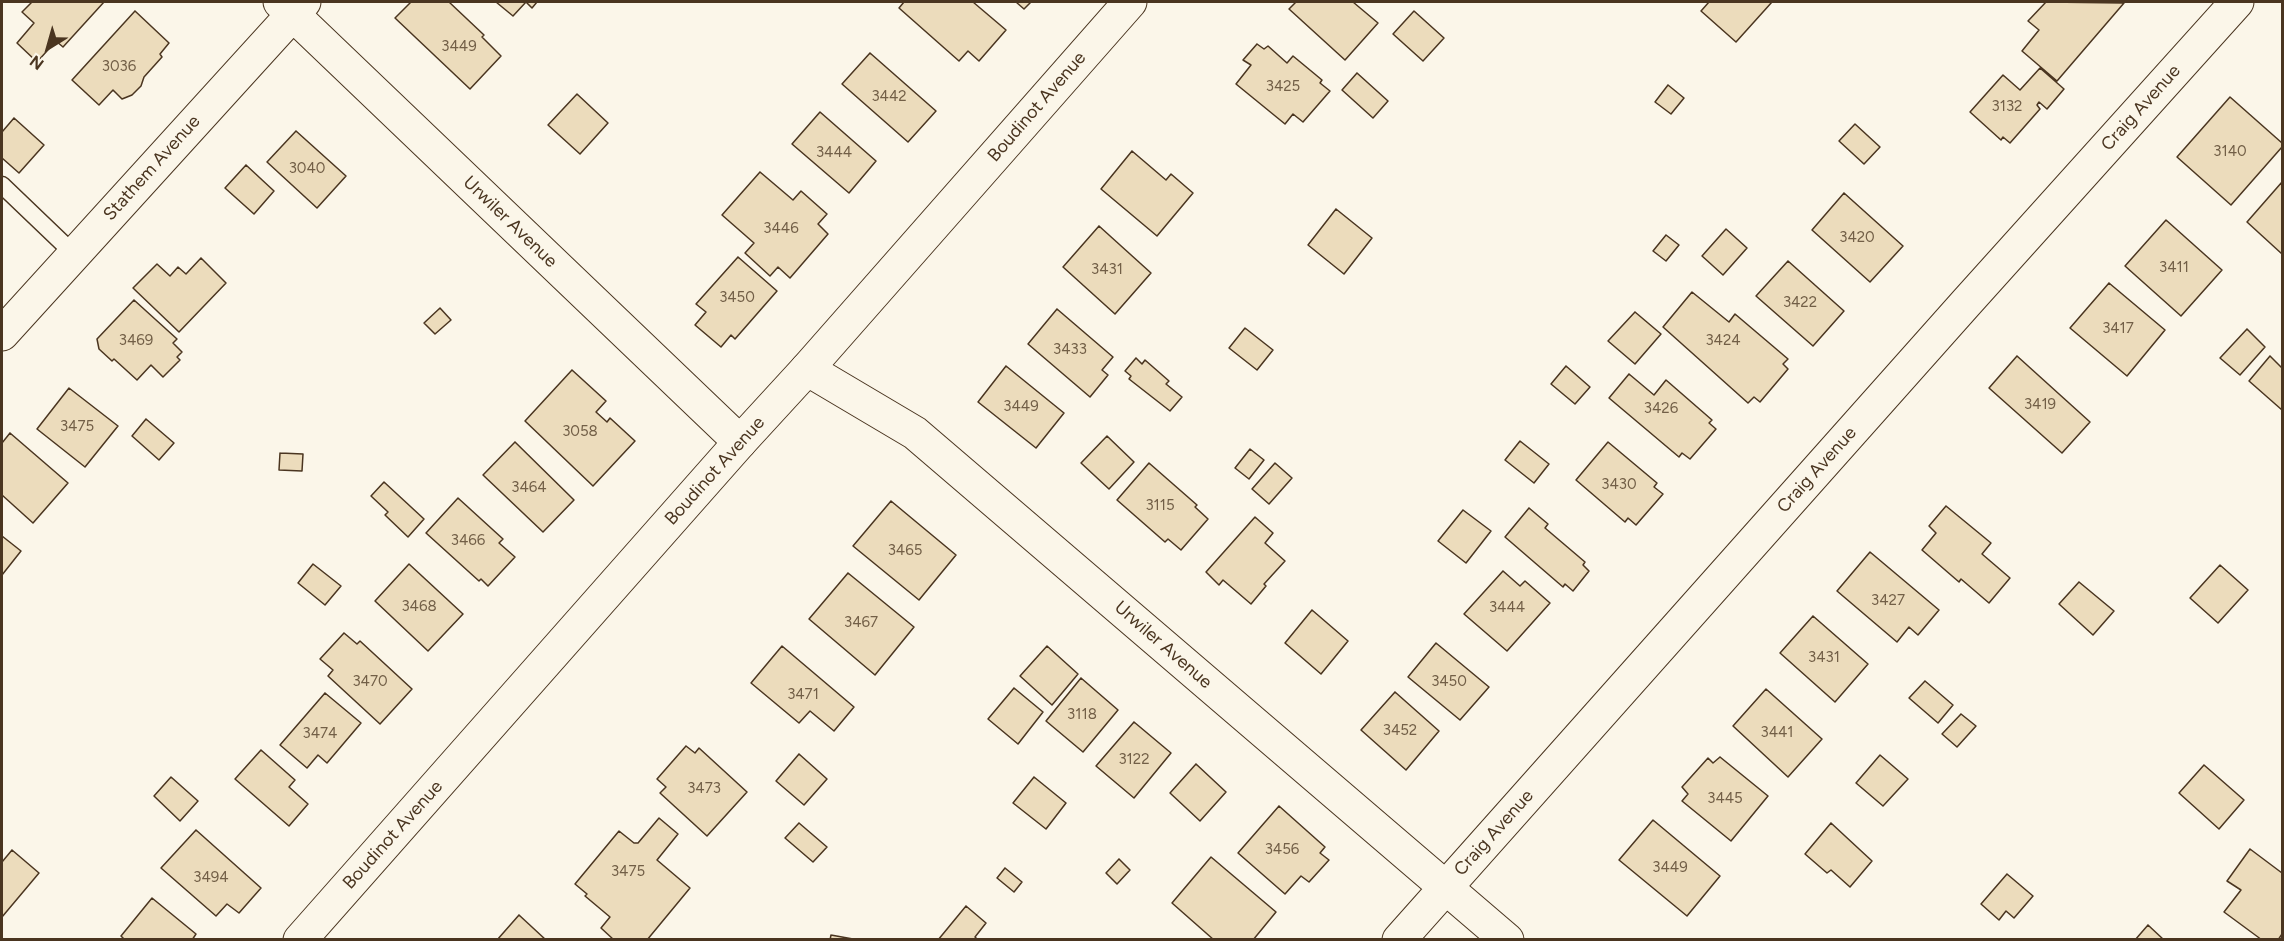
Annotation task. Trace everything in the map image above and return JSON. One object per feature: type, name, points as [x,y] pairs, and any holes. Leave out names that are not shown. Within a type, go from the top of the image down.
[{"type":"street","name":"Boudinot Avenue","points":[[300,939],[1130,2]]},
{"type":"street","name":"Craig Avenue","points":[[1399,939],[2237,2]]},
{"type":"street","name":"Urwiler Avenue","points":[[292,6],[740,442]]},
{"type":"street","name":"Stathem Avenue","points":[[2,334],[292,6]]},
{"type":"street","name":"Urwiler Avenue","points":[[807,369],[915,433],[1507,939]]},
{"type":"lane","points":[[2,184],[74,254]]},
{"type":"building","points":[[32,2],[104,2],[63,47],[56,41],[37,62],[17,43],[34,23],[22,12]]},
{"type":"building","points":[[411,2],[449,2],[484,35],[482,37],[501,56],[470,89],[395,18]]},
{"type":"building","points":[[496,2],[526,2],[513,16]]},
{"type":"building","points":[[526,2],[537,2],[532,8]]},
{"type":"building","points":[[904,2],[973,2],[1006,30],[979,61],[968,51],[959,61],[899,8]]},
{"type":"building","points":[[1016,2],[1031,2],[1024,9]]},
{"type":"building","points":[[1296,2],[1353,2],[1378,23],[1345,60],[1289,9]]},
{"type":"building","points":[[1709,2],[1772,2],[1736,42],[1701,11]]},
{"type":"building","points":[[2046,2],[2124,3],[2057,81],[2022,51],[2039,30],[2028,21]]},
{"type":"building","points":[[135,11],[169,43],[160,54],[162,57],[132,95],[122,99],[113,90],[99,105],[72,80]]},
{"type":"building","points":[[1414,11],[1444,38],[1423,61],[1393,34]]},
{"type":"building","points":[[1257,44],[1264,49],[1268,46],[1287,63],[1293,56],[1322,80],[1320,83],[1330,91],[1303,122],[1293,114],[1285,124],[1236,84],[1251,65],[1243,60]]},
{"type":"building","points":[[870,53],[936,111],[908,142],[842,84]]},
{"type":"building","points":[[2040,68],[2064,89],[2047,109],[2039,102],[2037,105],[2040,109],[2010,143],[2003,137],[2001,140],[1970,112],[2003,75],[2020,90]]},
{"type":"building","points":[[1357,73],[1388,101],[1373,118],[1342,90]]},
{"type":"building","points":[[1668,85],[1684,98],[1671,114],[1655,102]]},
{"type":"building","points":[[577,94],[608,123],[580,154],[548,125]]},
{"type":"building","points":[[2230,97],[2282,143],[2282,147],[2231,205],[2177,157]]},
{"type":"building","points":[[820,112],[876,161],[849,193],[792,144]]},
{"type":"building","points":[[14,118],[44,145],[19,173],[2,158],[2,132]]},
{"type":"building","points":[[1855,124],[1880,147],[1864,164],[1839,141]]},
{"type":"building","points":[[296,131],[346,176],[317,208],[267,162]]},
{"type":"building","points":[[1132,151],[1166,180],[1171,174],[1193,193],[1157,236],[1101,189]]},
{"type":"building","points":[[246,165],[274,191],[254,214],[225,188]]},
{"type":"building","points":[[760,172],[793,200],[801,191],[827,214],[818,224],[828,234],[790,278],[778,267],[770,276],[745,253],[754,243],[722,215]]},
{"type":"building","points":[[2282,182],[2282,254],[2247,222]]},
{"type":"building","points":[[1844,193],[1903,246],[1870,282],[1812,230]]},
{"type":"building","points":[[1336,209],[1372,238],[1344,274],[1308,245]]},
{"type":"building","points":[[2166,220],[2222,270],[2181,316],[2125,266]]},
{"type":"building","points":[[1099,226],[1151,273],[1115,314],[1063,267]]},
{"type":"building","points":[[1726,229],[1747,248],[1723,275],[1702,256]]},
{"type":"building","points":[[1666,235],[1679,245],[1666,261],[1653,251]]},
{"type":"building","points":[[738,257],[777,291],[735,339],[731,335],[721,347],[695,325],[706,312],[696,304]]},
{"type":"building","points":[[201,258],[226,283],[179,332],[133,288],[157,264],[170,276],[178,267],[186,274]]},
{"type":"building","points":[[1788,261],[1844,311],[1813,346],[1756,296]]},
{"type":"building","points":[[2109,283],[2165,330],[2127,376],[2070,328]]},
{"type":"building","points":[[1692,292],[1729,322],[1735,314],[1788,359],[1783,364],[1788,369],[1760,402],[1754,397],[1748,403],[1663,327]]},
{"type":"building","points":[[134,300],[177,339],[173,343],[182,352],[177,357],[180,360],[163,377],[151,365],[137,380],[99,349],[97,339]]},
{"type":"building","points":[[440,308],[451,320],[435,334],[424,323]]},
{"type":"building","points":[[1057,309],[1113,357],[1102,370],[1108,375],[1090,397],[1028,344]]},
{"type":"building","points":[[1635,312],[1661,334],[1635,364],[1608,341]]},
{"type":"building","points":[[1245,328],[1273,350],[1257,370],[1229,348]]},
{"type":"building","points":[[2247,329],[2265,347],[2240,375],[2220,358]]},
{"type":"building","points":[[2017,356],[2090,422],[2062,453],[1989,388]]},
{"type":"building","points":[[2270,356],[2282,368],[2282,410],[2249,381]]},
{"type":"building","points":[[1136,358],[1142,364],[1145,360],[1169,381],[1166,384],[1182,397],[1170,411],[1129,379],[1131,376],[1125,371]]},
{"type":"building","points":[[1006,366],[1064,413],[1036,448],[978,402]]},
{"type":"building","points":[[1566,366],[1590,387],[1575,404],[1551,384]]},
{"type":"building","points":[[572,370],[606,401],[596,412],[607,422],[610,418],[635,441],[593,486],[525,421]]},
{"type":"building","points":[[1629,374],[1654,395],[1666,380],[1712,420],[1709,423],[1716,429],[1690,459],[1682,453],[1679,457],[1609,398]]},
{"type":"building","points":[[69,388],[118,426],[85,467],[37,429]]},
{"type":"building","points":[[146,419],[174,443],[159,460],[132,436]]},
{"type":"building","points":[[10,433],[68,483],[33,523],[2,495],[2,443]]},
{"type":"building","points":[[1107,436],[1134,462],[1109,489],[1081,463]]},
{"type":"building","points":[[1520,441],[1549,464],[1534,483],[1505,460]]},
{"type":"building","points":[[515,442],[574,500],[543,532],[483,475]]},
{"type":"building","points":[[1608,442],[1657,483],[1654,487],[1663,494],[1636,525],[1628,518],[1625,522],[1576,480]]},
{"type":"building","points":[[1250,449],[1264,460],[1249,479],[1235,468]]},
{"type":"building","points":[[280,453],[303,454],[302,471],[279,470]]},
{"type":"building","points":[[1149,463],[1197,505],[1195,507],[1208,519],[1181,550],[1168,539],[1165,542],[1117,500]]},
{"type":"building","points":[[1275,463],[1292,478],[1269,504],[1252,489]]},
{"type":"building","points":[[384,482],[424,519],[408,537],[385,515],[388,512],[371,496]]},
{"type":"building","points":[[458,498],[503,539],[499,543],[515,557],[488,586],[481,579],[479,581],[426,533]]},
{"type":"building","points":[[891,501],[956,555],[919,600],[853,546]]},
{"type":"building","points":[[1946,506],[1991,543],[1982,554],[2010,578],[1989,603],[1961,579],[1959,582],[1922,550],[1936,533],[1929,526]]},
{"type":"building","points":[[1529,508],[1548,524],[1545,528],[1585,562],[1583,565],[1589,571],[1573,591],[1565,584],[1563,587],[1505,537]]},
{"type":"building","points":[[1463,510],[1491,531],[1466,563],[1438,541]]},
{"type":"building","points":[[1255,517],[1273,533],[1265,543],[1285,561],[1264,584],[1266,586],[1251,604],[1223,580],[1219,585],[1206,572]]},
{"type":"building","points":[[2,536],[21,551],[2,575]]},
{"type":"building","points":[[1870,552],[1939,610],[1918,635],[1909,627],[1897,642],[1837,591]]},
{"type":"building","points":[[313,564],[341,586],[325,605],[298,583]]},
{"type":"building","points":[[409,564],[463,614],[428,651],[375,601]]},
{"type":"building","points":[[2220,565],[2248,590],[2218,623],[2190,598]]},
{"type":"building","points":[[1503,571],[1520,586],[1525,581],[1550,603],[1507,651],[1464,614]]},
{"type":"building","points":[[848,573],[914,627],[875,675],[809,619]]},
{"type":"building","points":[[2079,582],[2114,611],[2093,635],[2059,604]]},
{"type":"building","points":[[1312,610],[1348,641],[1321,674],[1285,643]]},
{"type":"building","points":[[1813,616],[1868,664],[1835,702],[1780,653]]},
{"type":"building","points":[[344,633],[357,644],[360,641],[412,689],[380,724],[328,676],[333,670],[320,659]]},
{"type":"building","points":[[1436,643],[1489,687],[1460,720],[1408,677]]},
{"type":"building","points":[[782,646],[854,707],[834,731],[810,711],[799,723],[751,683]]},
{"type":"building","points":[[1047,646],[1078,674],[1052,705],[1020,676]]},
{"type":"building","points":[[1081,678],[1118,710],[1083,752],[1046,721]]},
{"type":"building","points":[[1925,681],[1953,705],[1938,723],[1909,698]]},
{"type":"building","points":[[1014,688],[1043,712],[1018,744],[988,719]]},
{"type":"building","points":[[1766,689],[1822,739],[1788,777],[1733,726]]},
{"type":"building","points":[[1395,692],[1439,731],[1406,770],[1361,730]]},
{"type":"building","points":[[325,693],[361,723],[327,763],[318,755],[307,768],[280,745]]},
{"type":"building","points":[[1961,714],[1976,726],[1957,747],[1942,734]]},
{"type":"building","points":[[1134,722],[1171,753],[1134,798],[1096,766]]},
{"type":"building","points":[[686,746],[695,753],[699,748],[747,792],[707,836],[660,793],[666,787],[657,779]]},
{"type":"building","points":[[261,750],[295,780],[289,787],[308,804],[289,826],[235,779]]},
{"type":"building","points":[[799,754],[827,779],[804,805],[776,781]]},
{"type":"building","points":[[1880,755],[1908,779],[1883,806],[1856,783]]},
{"type":"building","points":[[1720,757],[1768,796],[1731,841],[1682,801],[1688,794],[1682,787],[1708,758],[1713,763]]},
{"type":"building","points":[[1196,764],[1226,792],[1200,821],[1170,793]]},
{"type":"building","points":[[2204,765],[2244,800],[2219,829],[2179,793]]},
{"type":"building","points":[[171,777],[198,801],[180,821],[154,796]]},
{"type":"building","points":[[1034,777],[1066,803],[1046,829],[1013,803]]},
{"type":"building","points":[[1279,806],[1325,847],[1320,853],[1329,860],[1309,882],[1301,876],[1285,894],[1238,853]]},
{"type":"building","points":[[659,818],[678,834],[657,860],[690,888],[647,940],[614,940],[601,928],[610,917],[585,896],[587,894],[575,884],[619,831],[634,843],[638,843]]},
{"type":"building","points":[[1653,820],[1720,876],[1687,916],[1619,860]]},
{"type":"building","points":[[799,823],[827,847],[813,862],[785,838]]},
{"type":"building","points":[[1831,823],[1872,861],[1850,887],[1831,870],[1827,873],[1805,854]]},
{"type":"building","points":[[196,830],[261,888],[239,913],[227,904],[216,916],[161,868]]},
{"type":"building","points":[[2250,849],[2282,873],[2282,934],[2278,940],[2262,940],[2224,912],[2241,890],[2227,881]]},
{"type":"building","points":[[12,850],[39,873],[2,917],[2,862]]},
{"type":"building","points":[[1211,857],[1276,912],[1253,940],[1214,940],[1172,903]]},
{"type":"building","points":[[1119,859],[1130,870],[1117,884],[1106,873]]},
{"type":"building","points":[[1005,868],[1022,882],[1014,892],[997,878]]},
{"type":"building","points":[[2007,874],[2033,896],[2014,918],[2006,911],[1999,920],[1981,904]]},
{"type":"building","points":[[152,898],[196,934],[192,940],[125,940],[121,936]]},
{"type":"building","points":[[966,906],[986,923],[975,937],[978,940],[938,940]]},
{"type":"building","points":[[519,915],[546,940],[497,940]]},
{"type":"building","points":[[2148,925],[2164,940],[2135,940]]},
{"type":"building","points":[[831,935],[853,939],[853,940],[830,940]]}]
